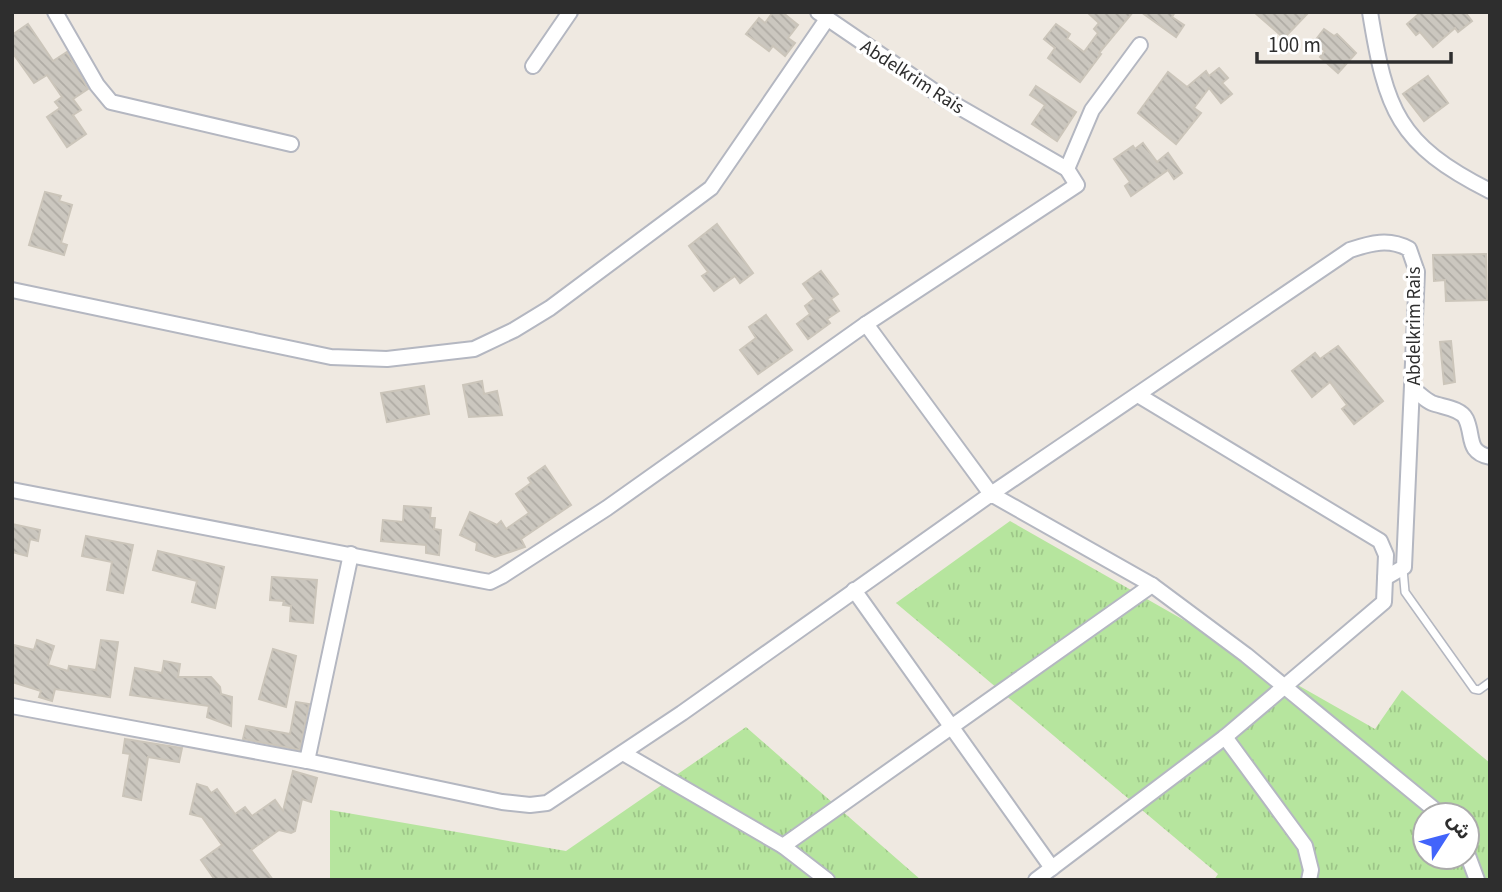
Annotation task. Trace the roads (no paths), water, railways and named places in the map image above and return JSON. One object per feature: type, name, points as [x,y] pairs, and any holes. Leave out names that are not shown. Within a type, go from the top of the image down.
[{"type":"street","points":[[55,12],[97,86],[111,102],[291,144]]},
{"type":"street","points":[[533,66],[570,12]]},
{"type":"street","points":[[1370,12],[1384,85],[1395,114],[1413,138],[1443,164],[1490,191]]},
{"type":"street","points":[[12,290],[331,357],[387,359],[474,349],[514,330],[550,308],[712,188],[822,15]]},
{"type":"street","name":"Abdelkrim Rais","points":[[822,15],[947,100],[1067,169],[1077,185],[866,324]]},
{"type":"street","points":[[1067,169],[1093,110],[1140,45]]},
{"type":"street","name":"Abdelkrim Rais","points":[[12,706],[307,761],[502,802],[538,805],[555,799],[623,753],[991,494],[1350,250],[1375,242],[1398,243],[1409,249],[1417,272],[1414,390],[1404,569]]},
{"type":"street","points":[[12,490],[479,580],[494,580],[617,501],[866,324],[991,494],[1152,585],[1246,655],[1281,687],[1424,801]]},
{"type":"street","points":[[1414,390],[1430,402],[1460,412],[1466,418],[1471,444],[1476,452],[1490,457]]},
{"type":"street","points":[[1036,880],[1225,737],[1384,602],[1386,555],[1380,541],[1138,395]]},
{"type":"street","points":[[307,761],[351,554]]},
{"type":"street","points":[[1385,579],[1404,569]]},
{"type":"street","points":[[783,846],[1152,585]]},
{"type":"street","points":[[854,590],[1052,868]]},
{"type":"street","points":[[1225,737],[1305,846],[1311,870],[1309,880]]},
{"type":"street","points":[[623,753],[783,846],[827,880]]},
{"type":"lane","points":[[1404,569],[1405,592],[1474,689],[1479,690],[1490,682]]}]
